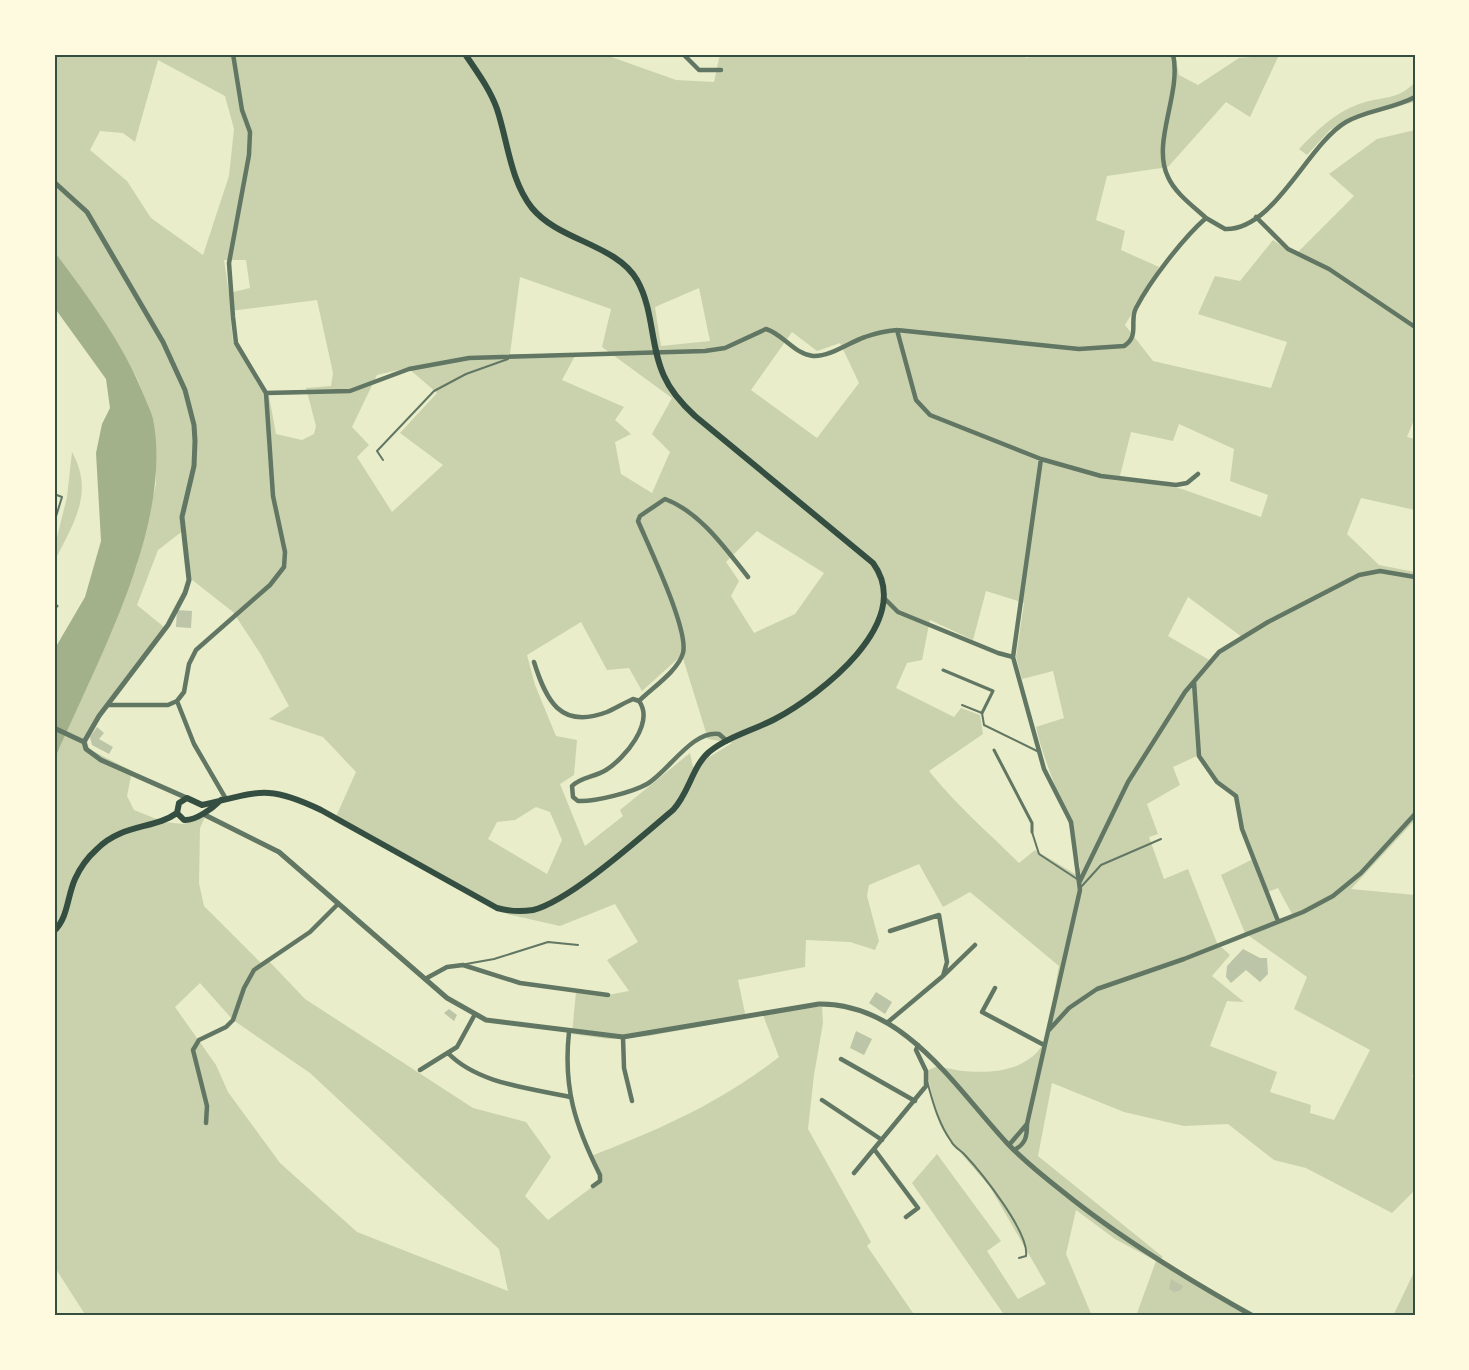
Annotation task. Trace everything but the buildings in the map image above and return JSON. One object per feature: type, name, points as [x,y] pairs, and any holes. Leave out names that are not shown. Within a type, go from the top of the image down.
[{"type":"main road","points":[[54,931],[62,922],[75,879],[97,849],[120,833],[168,818],[177,813],[179,803],[187,798],[200,804],[266,792],[303,801],[496,908],[532,910],[566,894],[673,810],[685,796],[704,758],[727,741],[790,710],[836,674],[871,637],[884,598],[880,574],[869,558],[684,406],[663,375],[645,299],[631,271],[613,258],[547,223],[525,198],[513,168],[497,108],[465,54]]},
{"type":"main road","points":[[168,818],[190,820],[210,811],[223,799]]},
{"type":"main road","points":[[200,804],[201,814]]},
{"type":"main road","points":[[177,813],[184,820]]},
{"type":"street","points":[[108,705],[171,704],[177,701],[184,692],[189,664],[196,650],[270,585],[284,567],[285,552],[273,496],[266,393],[236,343],[233,316],[229,263],[249,155],[250,132],[242,110],[233,54]]},
{"type":"street","points":[[683,54],[699,70],[721,70]]},
{"type":"street","points":[[1173,54],[1176,79],[1163,145],[1164,165],[1170,182],[1206,218],[1225,229],[1232,230],[1256,218],[1293,183],[1314,153],[1346,122],[1388,109],[1415,97]]},
{"type":"street","points":[[54,182],[87,212],[163,342],[185,390],[194,424],[194,466],[182,517],[189,580],[185,594],[168,625],[88,732],[84,742],[86,749],[101,760],[187,798]]},
{"type":"street","points":[[266,393],[350,391],[409,369],[469,358],[715,350],[766,328],[774,331],[797,350],[813,356],[824,355],[883,332],[897,330],[1079,349],[1119,348],[1129,343],[1134,335],[1137,307],[1188,236],[1206,218]]},
{"type":"street","points":[[1256,218],[1288,249],[1329,268],[1415,327]]},
{"type":"street","points":[[897,330],[916,400],[930,415],[1041,459],[1101,476],[1176,485],[1187,483],[1198,474]]},
{"type":"street","points":[[1014,1150],[1024,1142],[1080,890],[1069,815],[1048,777],[1039,752],[1013,657],[1041,459]]},
{"type":"street","points":[[639,701],[677,663],[683,648],[678,620],[638,521],[640,516],[665,499],[673,502],[701,523],[748,577]]},
{"type":"street","points":[[1080,881],[1128,782],[1211,659],[1230,644],[1351,578],[1372,571],[1415,577]]},
{"type":"street","points":[[884,598],[898,612],[1013,657]]},
{"type":"street","points":[[534,662],[546,696],[553,706],[564,713],[590,716],[607,712],[630,700],[639,701],[643,707],[643,720],[634,740],[609,768],[574,783],[571,789],[575,800],[587,801],[648,784],[704,735],[719,734],[727,741]]},
{"type":"street","points":[[943,670],[993,691],[982,713]]},
{"type":"street","points":[[1194,682],[1199,756],[1215,780],[1236,796],[1242,829],[1278,921]]},
{"type":"street","points":[[177,701],[194,744],[223,799]]},
{"type":"street","points":[[54,728],[84,742]]},
{"type":"street","points":[[994,750],[1032,823],[1032,832]]},
{"type":"street","points":[[171,792],[179,803]]},
{"type":"street","points":[[200,804],[218,819]]},
{"type":"street","points":[[201,814],[218,819],[279,852],[447,998],[474,1016],[496,1023],[623,1037],[819,1004],[859,1009],[888,1022],[918,1045],[1009,1145],[1061,1191],[1189,1281],[1253,1316]]},
{"type":"street","points":[[1047,1032],[1069,1008],[1097,989],[1184,959],[1311,908],[1343,890],[1415,814]]},
{"type":"street","points":[[206,1123],[207,1106],[193,1050],[200,1040],[226,1027],[233,1020],[244,988],[254,970],[310,932],[338,904]]},
{"type":"street","points":[[890,931],[939,915],[946,962],[943,976]]},
{"type":"street","points":[[888,1022],[943,976],[975,945]]},
{"type":"street","points":[[425,979],[447,967],[463,965],[520,983],[608,994]]},
{"type":"street","points":[[995,988],[982,1012],[1044,1045]]},
{"type":"street","points":[[420,1070],[448,1053],[463,1040],[474,1016]]},
{"type":"street","points":[[569,1032],[567,1073],[570,1097],[575,1118],[600,1175],[600,1181],[593,1186]]},
{"type":"street","points":[[623,1037],[624,1068],[632,1101]]},
{"type":"street","points":[[854,1173],[915,1101],[927,1081],[915,1050],[918,1045]]},
{"type":"street","points":[[448,1053],[464,1066],[492,1078],[570,1097]]},
{"type":"street","points":[[841,1059],[915,1101]]},
{"type":"street","points":[[822,1100],[882,1140]]},
{"type":"street","points":[[1009,1145],[1027,1124]]},
{"type":"street","points":[[874,1149],[918,1208],[906,1217]]},
{"type":"lane","points":[[383,459],[377,451],[434,391],[466,374],[513,357]]},
{"type":"lane","points":[[54,494],[62,497],[54,523]]},
{"type":"lane","points":[[962,705],[982,713],[984,725],[1039,752]]},
{"type":"lane","points":[[1032,832],[1039,854],[1080,881]]},
{"type":"lane","points":[[1080,890],[1101,865],[1161,839]]},
{"type":"lane","points":[[463,965],[494,960],[548,942],[578,945]]},
{"type":"lane","points":[[927,1081],[940,1124],[952,1144],[965,1155],[1020,1230],[1028,1248],[1026,1256],[1018,1258]]},
{"type":"shaded area","points":[[54,54],[603,54],[676,80],[714,82],[720,54],[1024,54],[1026,58],[1041,54],[1175,54],[1179,75],[1198,85],[1239,58],[1279,55],[1250,117],[1226,102],[1168,167],[1107,176],[1096,220],[1125,231],[1121,250],[1159,267],[1125,325],[1153,361],[1271,388],[1287,342],[1198,314],[1215,276],[1240,281],[1273,240],[1295,255],[1354,196],[1329,174],[1377,139],[1415,130],[1415,417],[1407,437],[1415,439],[1415,510],[1361,498],[1347,534],[1379,565],[1415,572],[1415,820],[1351,889],[1415,895],[1415,1072],[1412,1076],[1415,1080],[1415,1190],[1392,1213],[1306,1168],[1274,1160],[1228,1124],[1184,1126],[1124,1112],[1052,1083],[1038,1156],[1163,1257],[1157,1260],[1252,1316],[1136,1316],[1156,1261],[1115,1239],[1076,1210],[1066,1254],[1092,1316],[1005,1316],[912,1183],[937,1154],[1001,1241],[987,1251],[1018,1299],[1046,1284],[990,1187],[949,1139],[940,1124],[926,1071],[938,1066],[964,1071],[994,1071],[1008,1069],[1032,1057],[1041,1047],[1047,1032],[1059,966],[970,892],[943,907],[919,864],[869,885],[867,896],[879,941],[875,950],[850,942],[806,940],[805,967],[738,980],[746,1018],[649,1036],[609,1039],[572,1034],[576,992],[608,995],[629,991],[607,960],[638,942],[615,904],[560,926],[507,914],[334,821],[356,772],[323,737],[269,719],[289,706],[260,653],[233,612],[191,579],[184,530],[158,550],[137,605],[164,627],[108,702],[87,740],[89,749],[132,771],[127,796],[134,810],[164,822],[183,824],[205,817],[200,828],[199,883],[204,906],[261,963],[267,959],[305,999],[473,1108],[526,1122],[551,1157],[525,1196],[548,1220],[600,1181],[591,1156],[689,1114],[735,1088],[779,1057],[763,1015],[822,1006],[823,1023],[808,1129],[871,1242],[867,1246],[915,1316],[86,1316],[54,1266],[54,761],[137,564],[156,484],[154,423],[138,380],[111,333],[54,251]],"holes":[[[158,60],[225,96],[234,129],[229,176],[203,255],[151,218],[127,181],[90,150],[100,131],[123,133],[135,142]],[[224,260],[246,260],[250,288],[229,293]],[[520,277],[611,309],[602,347],[672,398],[652,434],[670,452],[652,493],[621,474],[615,442],[631,434],[615,420],[624,407],[562,380],[576,354],[510,354]],[[699,288],[710,341],[661,346],[655,307]],[[317,300],[333,373],[331,386],[306,388],[316,426],[314,434],[302,440],[276,434],[269,396],[233,342],[230,311]],[[792,332],[817,351],[840,343],[859,383],[817,438],[751,390]],[[408,368],[437,393],[400,433],[443,465],[392,512],[357,457],[369,445],[352,427],[377,375]],[[1179,424],[1234,449],[1230,481],[1268,495],[1261,517],[1182,489],[1120,476],[1131,432],[1173,441]],[[757,531],[824,573],[795,614],[754,633],[731,596],[739,581],[726,562]],[[986,591],[1024,603],[1016,657],[1022,679],[1053,671],[1064,718],[1036,727],[1076,849],[1080,867],[1075,874],[1035,850],[1019,863],[961,807],[929,771],[983,734],[980,715],[961,708],[954,717],[896,688],[907,663],[922,660],[930,620],[973,640]],[[1188,597],[1242,637],[1211,661],[1168,636]],[[581,622],[607,670],[629,668],[642,691],[682,655],[708,739],[732,743],[693,767],[690,753],[620,810],[623,816],[585,846],[560,784],[574,775],[577,740],[556,736],[535,685],[527,655]],[[1197,756],[1234,798],[1253,859],[1221,875],[1245,933],[1307,977],[1294,1009],[1370,1050],[1334,1120],[1310,1113],[1311,1105],[1270,1092],[1277,1072],[1210,1046],[1227,1001],[1244,1002],[1212,976],[1230,955],[1217,943],[1188,869],[1164,879],[1149,837],[1158,834],[1147,804],[1180,785],[1173,767]],[[536,807],[550,812],[562,840],[547,874],[488,839],[497,822],[515,820]],[[1278,888],[1293,916],[1278,921],[1267,892]],[[200,983],[233,1020],[310,1073],[499,1249],[508,1291],[357,1232],[280,1163],[228,1092],[216,1065],[175,1007]]]},
{"type":"shaded area","points":[[1415,82],[1415,102],[1361,113],[1330,130],[1307,155],[1299,149],[1341,112],[1359,104],[1396,95]]},
{"type":"shaded area","points":[[54,251],[80,286],[127,359],[153,421],[156,465],[151,508],[141,552],[126,596],[54,761],[54,650],[85,597],[101,541],[96,453],[102,424],[110,408],[106,379],[54,307]]},
{"type":"shaded area","points":[[72,452],[82,481],[79,508],[54,562],[54,549],[67,497]]},
{"type":"shaded area","points":[[1415,1270],[1415,1316],[1393,1316]]}]
